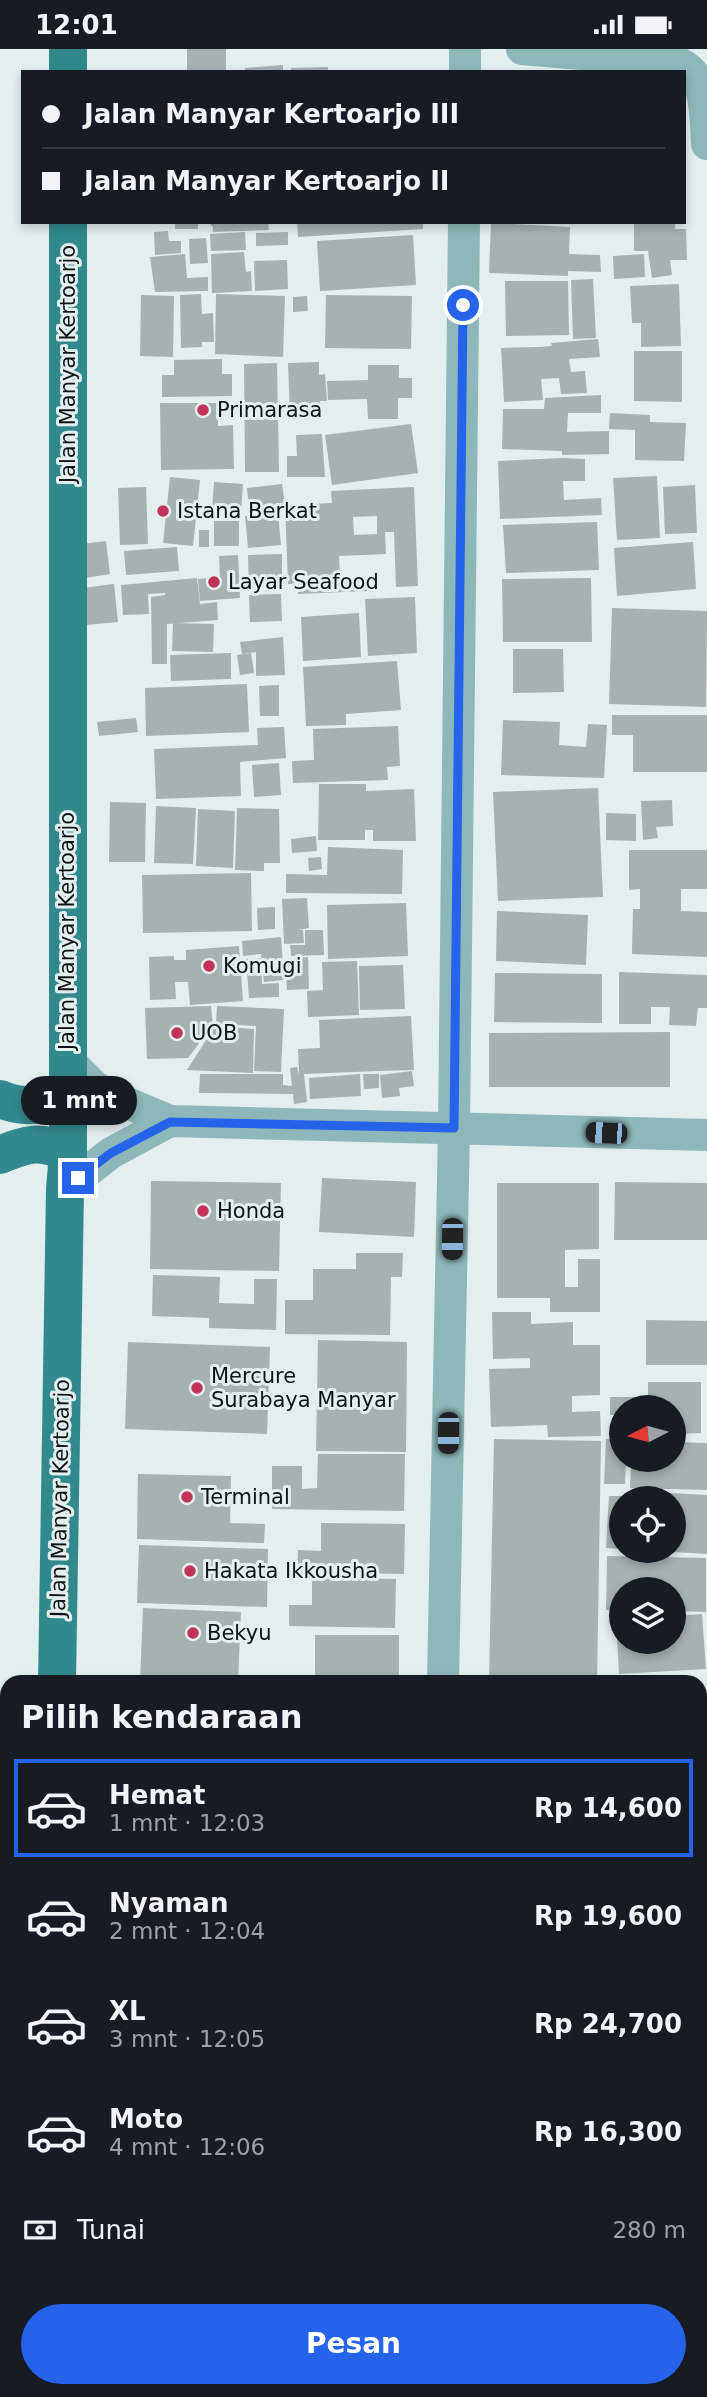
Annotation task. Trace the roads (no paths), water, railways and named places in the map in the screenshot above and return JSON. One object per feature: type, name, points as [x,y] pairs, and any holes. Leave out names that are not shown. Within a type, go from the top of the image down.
[{"type":"main road","points":[[68,49],[68,70]]},
{"type":"main road","name":"Jalan Manyar Kertoarjo","points":[[57,1675],[67,1075],[68,224]]},
{"type":"main road","points":[[0,1098],[13,1104],[42,1104],[57,1099],[67,1075]]},
{"type":"main road","points":[[0,1155],[20,1146],[40,1143],[49,1145],[66,1171]]},
{"type":"street","points":[[465,49],[465,70]]},
{"type":"street","points":[[522,49],[677,62],[690,66],[700,76],[704,90],[707,144]]},
{"type":"street","points":[[443,1675],[454,1128],[464,224]]},
{"type":"street","points":[[67,1075],[170,1122],[707,1135]]},
{"type":"street","points":[[66,1171],[111,1153],[170,1122]]},
{"type":"place","name":"Primarasa","points":[[203,410]]},
{"type":"place","name":"Istana Berkat","points":[[163,511]]},
{"type":"place","name":"Layar Seafood","points":[[214,582]]},
{"type":"place","name":"Komugi","points":[[209,966]]},
{"type":"place","name":"UOB","points":[[177,1033]]},
{"type":"place","name":"Honda","points":[[203,1211]]},
{"type":"place","name":"Mercure Surabaya Manyar","points":[[197,1388]]},
{"type":"place","name":"Terminal","points":[[187,1497]]},
{"type":"place","name":"Hakata Ikkousha","points":[[190,1571]]},
{"type":"place","name":"Bekyu","points":[[193,1633]]}]
